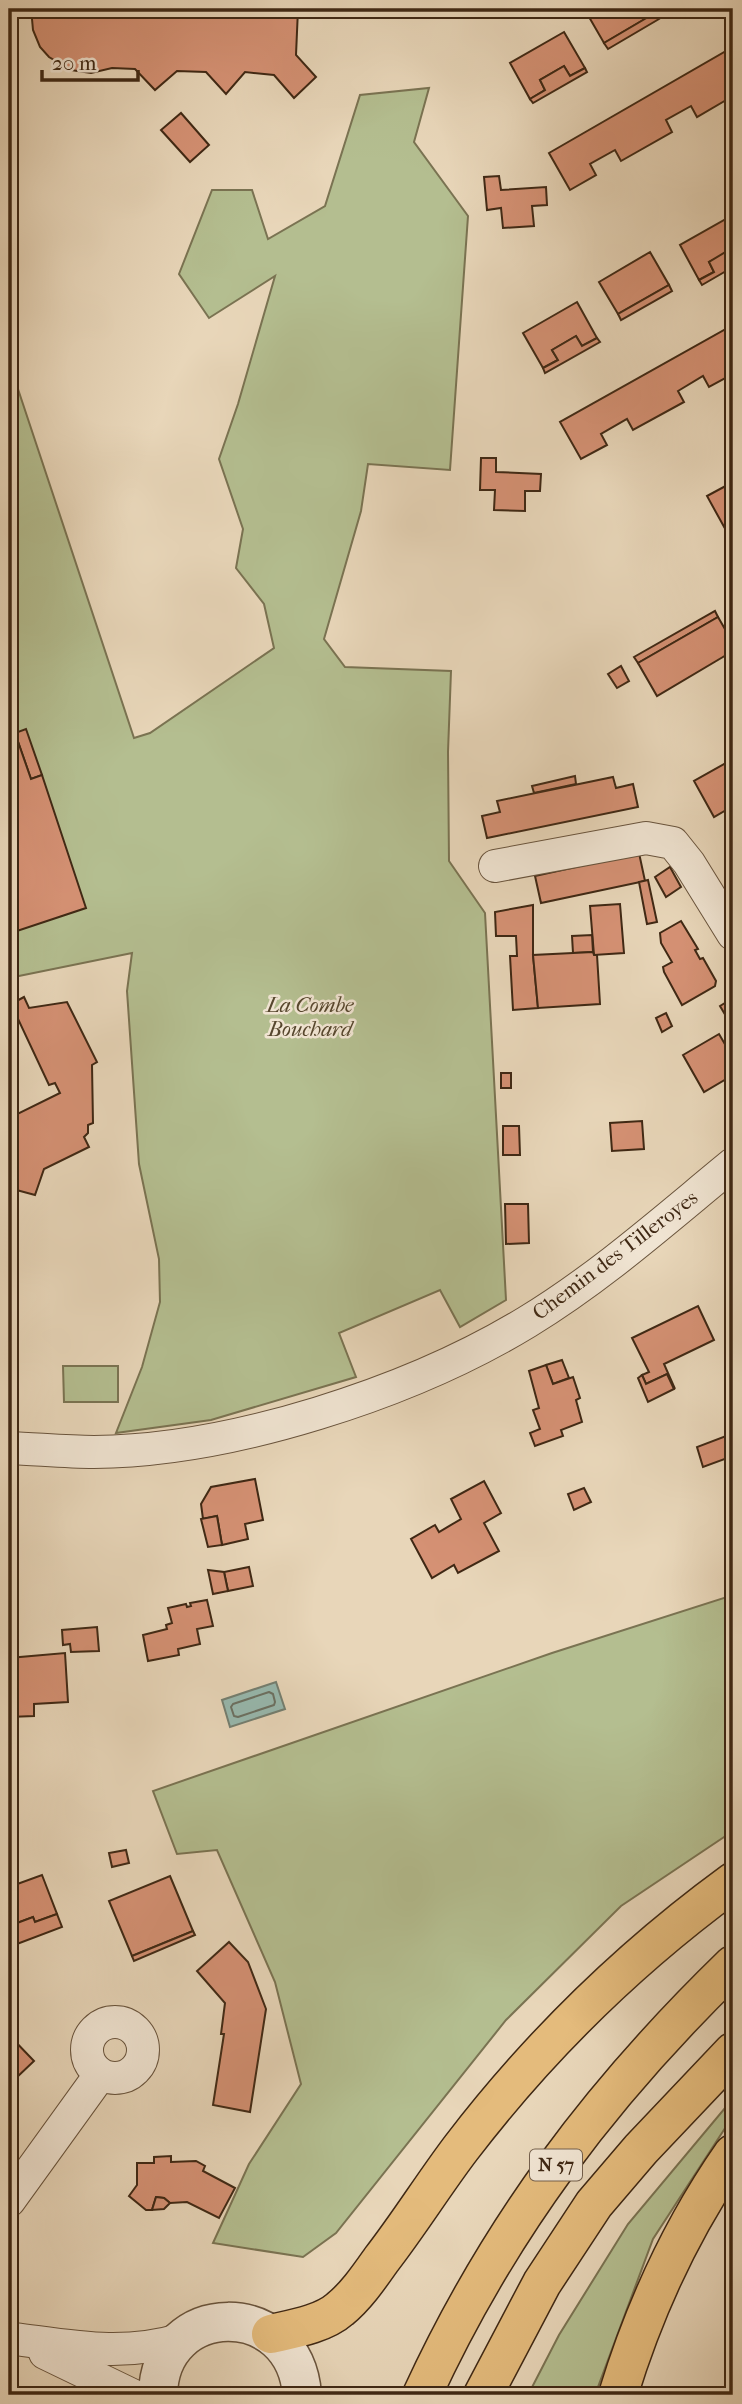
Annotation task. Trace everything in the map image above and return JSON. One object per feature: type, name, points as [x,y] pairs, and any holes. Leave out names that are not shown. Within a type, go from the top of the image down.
[{"type":"highway","points":[[271,2334],[330,2316],[346,2304],[391,2248],[494,2105],[556,2036],[650,1946],[733,1882]]},
{"type":"highway","name":"N 57","points":[[422,2395],[481,2277],[520,2215],[563,2155],[604,2102],[733,1965]]},
{"type":"highway","name":"N 57","points":[[483,2395],[542,2283],[593,2204],[733,2052]]},
{"type":"highway","points":[[618,2395],[636,2340],[672,2258],[733,2154]]},
{"type":"street","points":[[495,866],[646,838],[673,843],[689,863],[733,934]]},
{"type":"street","name":"Chemin des Tilleroyes","points":[[9,1448],[95,1452],[178,1445],[287,1423],[419,1375],[494,1341],[529,1321],[599,1272],[733,1164]]},
{"type":"street","points":[[9,2201],[100,2074]]},
{"type":"street","points":[[12,2338],[116,2350],[158,2346],[183,2339],[205,2326],[221,2322],[242,2322],[271,2334],[292,2357],[300,2376],[302,2395]]},
{"type":"street","points":[[12,2338],[132,2395]]},
{"type":"street","points":[[158,2395],[161,2372],[166,2360],[183,2339]]},
{"type":"green space","name":"La Combe Bouchard","points":[[429,88],[414,142],[468,216],[450,470],[368,464],[361,511],[324,639],[345,667],[451,671],[448,752],[449,861],[485,913],[506,1300],[460,1327],[440,1290],[339,1333],[356,1377],[211,1420],[116,1433],[142,1367],[160,1302],[159,1259],[139,1164],[127,991],[132,953],[9,978],[9,362],[134,738],[150,733],[274,648],[264,604],[236,568],[243,529],[219,459],[275,276],[209,318],[179,274],[212,190],[252,190],[268,239],[325,206],[360,95]]},
{"type":"green space","points":[[63,1366],[118,1366],[118,1402],[64,1402]]},
{"type":"green space","points":[[733,1595],[733,1831],[621,1906],[506,2020],[336,2233],[303,2257],[213,2243],[249,2164],[301,2084],[275,1982],[217,1850],[177,1854],[153,1791],[552,1653]]},
{"type":"green space","points":[[725,2108],[731,2119],[653,2239],[595,2395],[528,2395],[559,2335],[628,2224]]},
{"type":"water","points":[[276,1682],[285,1709],[230,1727],[222,1700]]},
{"type":"building","points":[[32,9],[298,9],[296,55],[316,77],[294,98],[274,75],[245,72],[226,94],[206,72],[177,71],[155,90],[135,69],[112,68],[91,73],[71,70],[49,57],[40,47],[32,19]]},
{"type":"building","points":[[653,9],[655,13],[604,43],[585,10]]},
{"type":"building","points":[[655,13],[659,19],[608,49],[604,43]]},
{"type":"building","points":[[564,32],[585,68],[570,76],[564,66],[540,80],[545,90],[530,99],[510,63]]},
{"type":"building","points":[[733,47],[733,96],[697,117],[691,106],[666,120],[672,132],[621,161],[615,150],[590,164],[596,175],[570,190],[549,153]]},
{"type":"building","points":[[564,66],[570,76],[585,68],[587,72],[533,103],[530,99],[545,90],[540,80]]},
{"type":"building","points":[[181,113],[209,145],[190,162],[161,130]]},
{"type":"building","points":[[499,176],[501,190],[546,187],[547,205],[532,206],[534,226],[503,228],[501,208],[487,210],[484,177]]},
{"type":"building","points":[[733,215],[733,250],[709,262],[714,272],[699,280],[680,245]]},
{"type":"building","points":[[732,248],[733,267],[702,285],[699,280],[714,272],[709,262]]},
{"type":"building","points":[[650,252],[669,285],[618,314],[599,282]]},
{"type":"building","points":[[669,285],[672,291],[621,320],[618,314]]},
{"type":"building","points":[[577,302],[597,338],[582,346],[576,336],[552,350],[558,360],[543,368],[523,333]]},
{"type":"building","points":[[733,325],[733,374],[709,387],[703,376],[678,391],[684,402],[633,430],[627,419],[601,434],[607,445],[581,459],[560,422]]},
{"type":"building","points":[[576,336],[582,346],[597,338],[600,342],[545,373],[543,368],[558,360],[552,350]]},
{"type":"building","points":[[481,458],[496,458],[496,472],[541,474],[540,491],[525,491],[525,511],[494,510],[495,490],[480,490]]},
{"type":"building","points":[[733,482],[733,543],[707,496]]},
{"type":"building","points":[[715,611],[718,617],[638,663],[634,657]]},
{"type":"building","points":[[718,617],[733,643],[733,651],[657,696],[638,663]]},
{"type":"building","points":[[621,666],[629,681],[617,688],[608,674]]},
{"type":"building","points":[[26,729],[42,775],[31,779],[15,733]]},
{"type":"building","points":[[15,733],[31,779],[42,775],[86,908],[14,932],[9,916],[9,735]]},
{"type":"building","points":[[733,759],[733,806],[714,817],[694,781]]},
{"type":"building","points":[[575,776],[576,784],[534,793],[532,786]]},
{"type":"building","points":[[613,777],[616,788],[633,784],[638,807],[487,838],[482,816],[500,812],[497,801]]},
{"type":"building","points":[[639,853],[645,881],[541,903],[535,876]]},
{"type":"building","points":[[670,867],[681,887],[666,897],[655,877]]},
{"type":"building","points":[[648,880],[657,922],[647,924],[639,882]]},
{"type":"building","points":[[620,904],[624,953],[594,955],[590,906]]},
{"type":"building","points":[[533,905],[533,955],[538,1008],[513,1010],[510,956],[517,956],[516,936],[496,936],[495,912]]},
{"type":"building","points":[[681,921],[698,949],[695,950],[700,959],[703,958],[716,981],[715,986],[682,1005],[664,972],[663,967],[672,962],[661,943],[660,933]]},
{"type":"building","points":[[592,935],[593,952],[573,953],[572,936]]},
{"type":"building","points":[[593,952],[597,955],[600,1004],[538,1008],[533,955]]},
{"type":"building","points":[[24,997],[29,1008],[67,1002],[97,1062],[92,1065],[93,1123],[88,1125],[88,1133],[84,1137],[89,1147],[44,1169],[35,1195],[9,1188],[9,1118],[60,1093],[55,1083],[49,1085],[11,1004]]},
{"type":"building","points":[[733,998],[733,1028],[720,1006]]},
{"type":"building","points":[[666,1013],[672,1026],[662,1032],[656,1018]]},
{"type":"building","points":[[719,1034],[733,1058],[733,1075],[704,1092],[683,1055]]},
{"type":"building","points":[[501,1073],[511,1073],[511,1088],[501,1088]]},
{"type":"building","points":[[642,1121],[644,1149],[612,1151],[610,1123]]},
{"type":"building","points":[[503,1126],[519,1126],[520,1155],[503,1155]]},
{"type":"building","points":[[505,1204],[528,1204],[529,1243],[506,1244]]},
{"type":"building","points":[[698,1306],[714,1340],[664,1364],[675,1389],[667,1374],[646,1384],[642,1375],[649,1372],[632,1338]]},
{"type":"building","points":[[562,1360],[569,1378],[553,1384],[546,1365]]},
{"type":"building","points":[[546,1365],[553,1384],[573,1377],[580,1398],[576,1400],[582,1422],[561,1430],[563,1436],[535,1446],[530,1433],[540,1429],[533,1410],[539,1408],[529,1371]]},
{"type":"building","points":[[667,1374],[674,1389],[648,1402],[638,1378],[642,1375],[646,1384]]},
{"type":"building","points":[[726,1436],[733,1456],[703,1467],[697,1447]]},
{"type":"building","points":[[255,1479],[263,1520],[245,1524],[248,1539],[222,1545],[217,1516],[203,1519],[201,1504],[211,1487]]},
{"type":"building","points":[[484,1481],[501,1513],[484,1523],[499,1551],[458,1573],[454,1565],[432,1578],[411,1539],[435,1525],[439,1532],[461,1519],[451,1499]]},
{"type":"building","points":[[584,1488],[591,1502],[574,1510],[568,1494]]},
{"type":"building","points":[[217,1516],[222,1545],[208,1547],[201,1519]]},
{"type":"building","points":[[249,1567],[253,1586],[228,1591],[224,1572]]},
{"type":"building","points":[[208,1570],[224,1572],[228,1591],[213,1594]]},
{"type":"building","points":[[207,1600],[213,1626],[197,1629],[200,1644],[178,1649],[179,1655],[148,1661],[143,1635],[167,1629],[166,1625],[172,1623],[168,1608],[186,1604],[187,1607],[191,1606],[190,1603]]},
{"type":"building","points":[[97,1627],[99,1651],[71,1652],[70,1644],[63,1645],[62,1630]]},
{"type":"building","points":[[65,1653],[68,1702],[34,1704],[34,1716],[9,1717],[9,1658]]},
{"type":"building","points":[[126,1850],[129,1863],[112,1867],[109,1853]]},
{"type":"building","points":[[42,1875],[57,1914],[35,1922],[33,1917],[9,1926],[9,1887]]},
{"type":"building","points":[[170,1876],[193,1931],[132,1956],[109,1901]]},
{"type":"building","points":[[57,1914],[62,1927],[9,1947],[9,1926],[33,1917],[35,1922]]},
{"type":"building","points":[[193,1931],[195,1935],[134,1961],[132,1956]]},
{"type":"building","points":[[229,1942],[248,1962],[266,2009],[250,2112],[213,2105],[224,2034],[221,2034],[225,2003],[197,1971]]},
{"type":"building","points":[[9,2035],[34,2061],[14,2080],[9,2077]]},
{"type":"building","points":[[171,2156],[171,2162],[196,2161],[205,2166],[203,2171],[235,2188],[219,2218],[187,2202],[170,2203],[164,2198],[156,2197],[152,2210],[146,2210],[129,2196],[137,2185],[137,2163],[154,2163],[154,2157]]},
{"type":"building","points":[[156,2197],[164,2198],[170,2203],[164,2209],[152,2210]]}]
